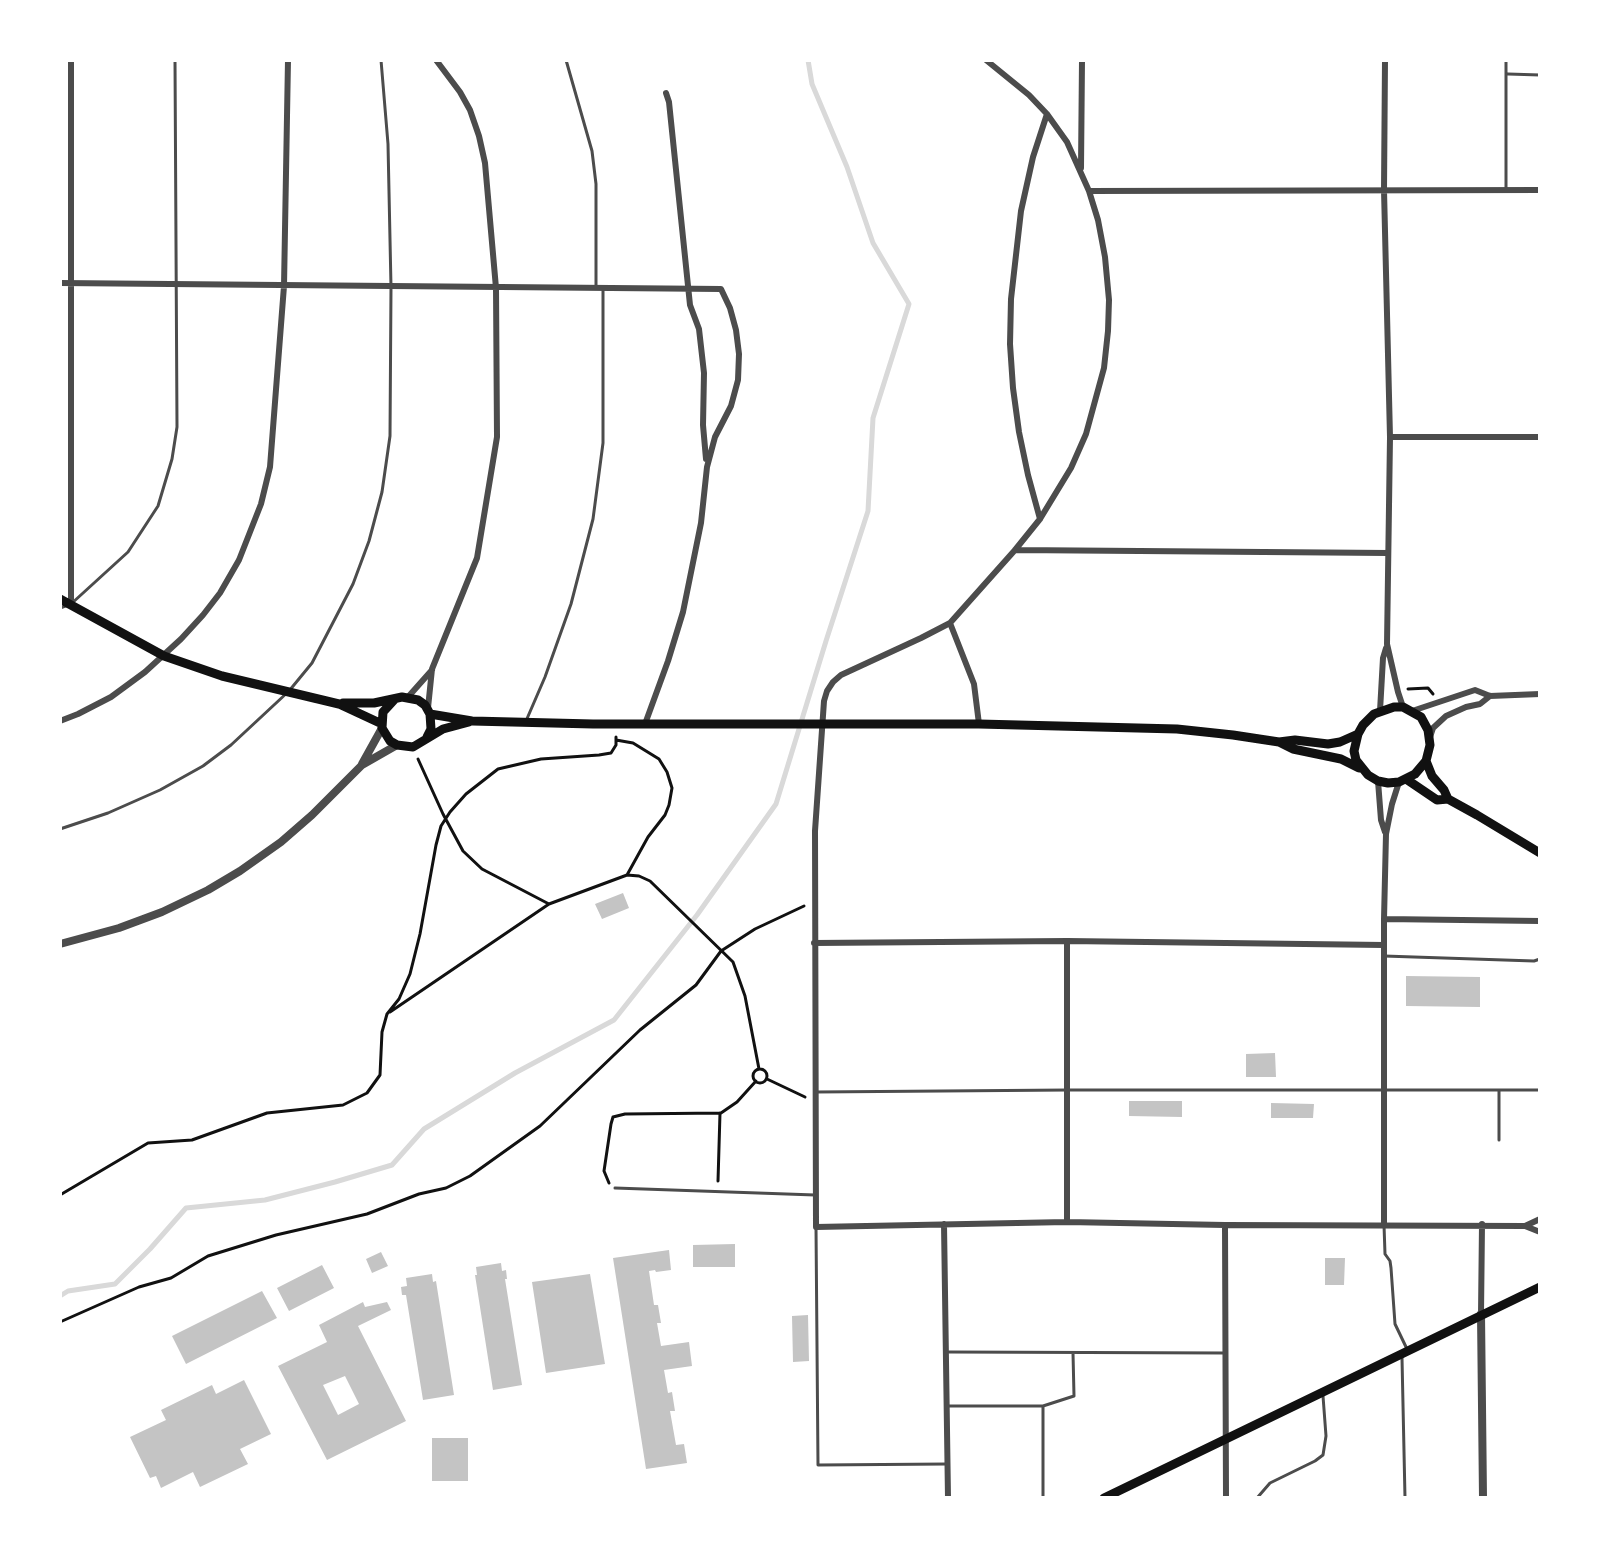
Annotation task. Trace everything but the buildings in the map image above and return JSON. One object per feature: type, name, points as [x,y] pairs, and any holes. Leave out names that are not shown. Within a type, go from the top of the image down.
[{"type":"main road","points":[[60,599],[164,656],[222,676],[339,704],[382,726]]},
{"type":"main road","points":[[339,704],[408,697],[418,700],[429,711],[472,721],[979,724],[1177,729],[1279,742],[1295,740],[1328,744],[1358,734]]},
{"type":"main road","points":[[394,700],[383,712],[382,726],[390,741],[397,745],[413,747],[427,737],[431,729],[429,711]]},
{"type":"main road","points":[[1403,781],[1415,774],[1426,761],[1430,738],[1421,717],[1407,709],[1394,707],[1368,719],[1358,734],[1354,751],[1361,768],[1378,781],[1403,781],[1437,800],[1448,799],[1540,853]]},
{"type":"main road","points":[[427,737],[472,721]]},
{"type":"main road","points":[[1279,742],[1293,749],[1341,759],[1361,768]]},
{"type":"main road","points":[[1426,761],[1448,799]]},
{"type":"main road","points":[[1104,1498],[1540,1287]]},
{"type":"street","points":[[71,60],[71,604]]},
{"type":"street","points":[[60,721],[111,697],[145,672],[203,615],[239,560],[261,504],[270,467],[284,286],[288,60]]},
{"type":"street","points":[[429,711],[432,669],[477,558],[497,437],[496,288],[485,163],[470,110],[436,60]]},
{"type":"street","points":[[986,60],[1047,114],[1067,142],[1089,191],[1105,257],[1109,300],[1104,368],[1086,434],[1071,468],[1040,519],[1015,550],[950,623],[841,675],[827,691],[815,831],[816,1227],[1067,1222],[1482,1224],[1525,1226],[1540,1232]]},
{"type":"street","points":[[1081,173],[1082,60]]},
{"type":"street","points":[[1385,60],[1384,190],[1390,437],[1387,644],[1398,692],[1407,709],[1475,690],[1490,696],[1540,694]]},
{"type":"street","points":[[666,93],[690,305],[699,329],[707,467]]},
{"type":"street","points":[[1040,519],[1028,475],[1015,403],[1010,344],[1011,299],[1021,211],[1047,114]]},
{"type":"street","points":[[1089,191],[1540,190]]},
{"type":"street","points":[[60,283],[721,289],[736,330],[738,380],[731,406],[715,437],[707,467],[701,523],[683,612],[645,724]]},
{"type":"street","points":[[1390,437],[1540,437]]},
{"type":"street","points":[[1015,550],[1388,553]]},
{"type":"street","points":[[950,623],[974,684],[979,724]]},
{"type":"street","points":[[1380,711],[1383,658],[1387,644]]},
{"type":"street","points":[[408,697],[432,669]]},
{"type":"street","points":[[1430,738],[1433,728],[1446,716],[1480,704],[1490,696]]},
{"type":"street","points":[[362,765],[382,726]]},
{"type":"street","points":[[60,944],[162,912],[219,884],[281,842],[362,765],[397,745]]},
{"type":"street","points":[[1378,781],[1381,820],[1386,834]]},
{"type":"street","points":[[1384,1225],[1386,834],[1392,804],[1403,781]]},
{"type":"street","points":[[1384,919],[1540,921]]},
{"type":"street","points":[[814,943],[1067,941],[1384,945]]},
{"type":"street","points":[[1067,941],[1067,1222]]},
{"type":"street","points":[[1525,1226],[1540,1219]]},
{"type":"street","points":[[944,1224],[948,1498]]},
{"type":"street","points":[[1482,1224],[1483,1498]]},
{"type":"street","points":[[1225,1225],[1226,1498]]},
{"type":"lane","points":[[60,608],[71,604],[128,552],[158,506],[172,459],[177,427],[175,60]]},
{"type":"lane","points":[[60,829],[108,813],[160,790],[203,766],[231,745],[289,691],[312,663],[353,584],[382,492],[390,436],[388,144],[381,60]]},
{"type":"lane","points":[[525,722],[571,604],[593,519],[603,443],[596,184],[592,151],[566,60]]},
{"type":"lane","points":[[1506,60],[1506,190]]},
{"type":"lane","points":[[1506,74],[1540,75]]},
{"type":"lane","points":[[1384,956],[1540,959]]},
{"type":"lane","points":[[1499,1090],[1499,1140]]},
{"type":"lane","points":[[815,1092],[1540,1090]]},
{"type":"lane","points":[[615,1188],[815,1195]]},
{"type":"lane","points":[[1384,1225],[1395,1324],[1405,1352],[1405,1498]]},
{"type":"lane","points":[[816,1227],[818,1465],[947,1464]]},
{"type":"lane","points":[[946,1352],[1225,1353]]},
{"type":"lane","points":[[946,1406],[1043,1406],[1074,1396],[1073,1353]]},
{"type":"lane","points":[[1257,1498],[1270,1483],[1323,1455],[1326,1436],[1322,1393]]},
{"type":"lane","points":[[1043,1406],[1043,1498]]},
{"type":"path","points":[[1400,689],[1428,688],[1434,698]]},
{"type":"path","points":[[60,1195],[148,1143],[192,1140],[267,1113],[343,1105],[367,1093],[380,1075],[382,1032],[387,1014],[399,999],[410,974],[441,826],[466,794],[498,769],[541,759],[611,753],[616,739],[633,743],[659,759],[672,788],[669,805],[627,875]]},
{"type":"path","points":[[418,759],[463,851],[482,869],[549,904]]},
{"type":"path","points":[[387,1014],[549,904],[627,875],[639,876],[650,881],[733,962],[745,996],[759,1069]]},
{"type":"path","points":[[60,1322],[139,1287],[171,1278],[208,1256],[276,1235],[367,1214],[419,1194],[446,1188],[470,1176],[540,1126],[640,1030],[696,985],[721,951],[755,929],[814,901]]},
{"type":"path","points":[[759,1069],[766,1071],[767,1079]]},
{"type":"path","points":[[756,1081],[753,1074],[759,1069]]},
{"type":"path","points":[[756,1081],[764,1082],[767,1079]]},
{"type":"path","points":[[767,1079],[815,1103]]},
{"type":"path","points":[[615,1188],[606,1180],[604,1171],[613,1117],[625,1114],[720,1113],[737,1102],[756,1081]]},
{"type":"path","points":[[717,1191],[720,1113]]},
{"type":"waterway","points":[[60,1296],[68,1291],[115,1284],[186,1208],[265,1200],[392,1165],[424,1129],[515,1073],[614,1020],[697,915],[776,804],[868,511],[873,418],[909,304],[873,243],[847,167],[812,84],[808,60]]}]
